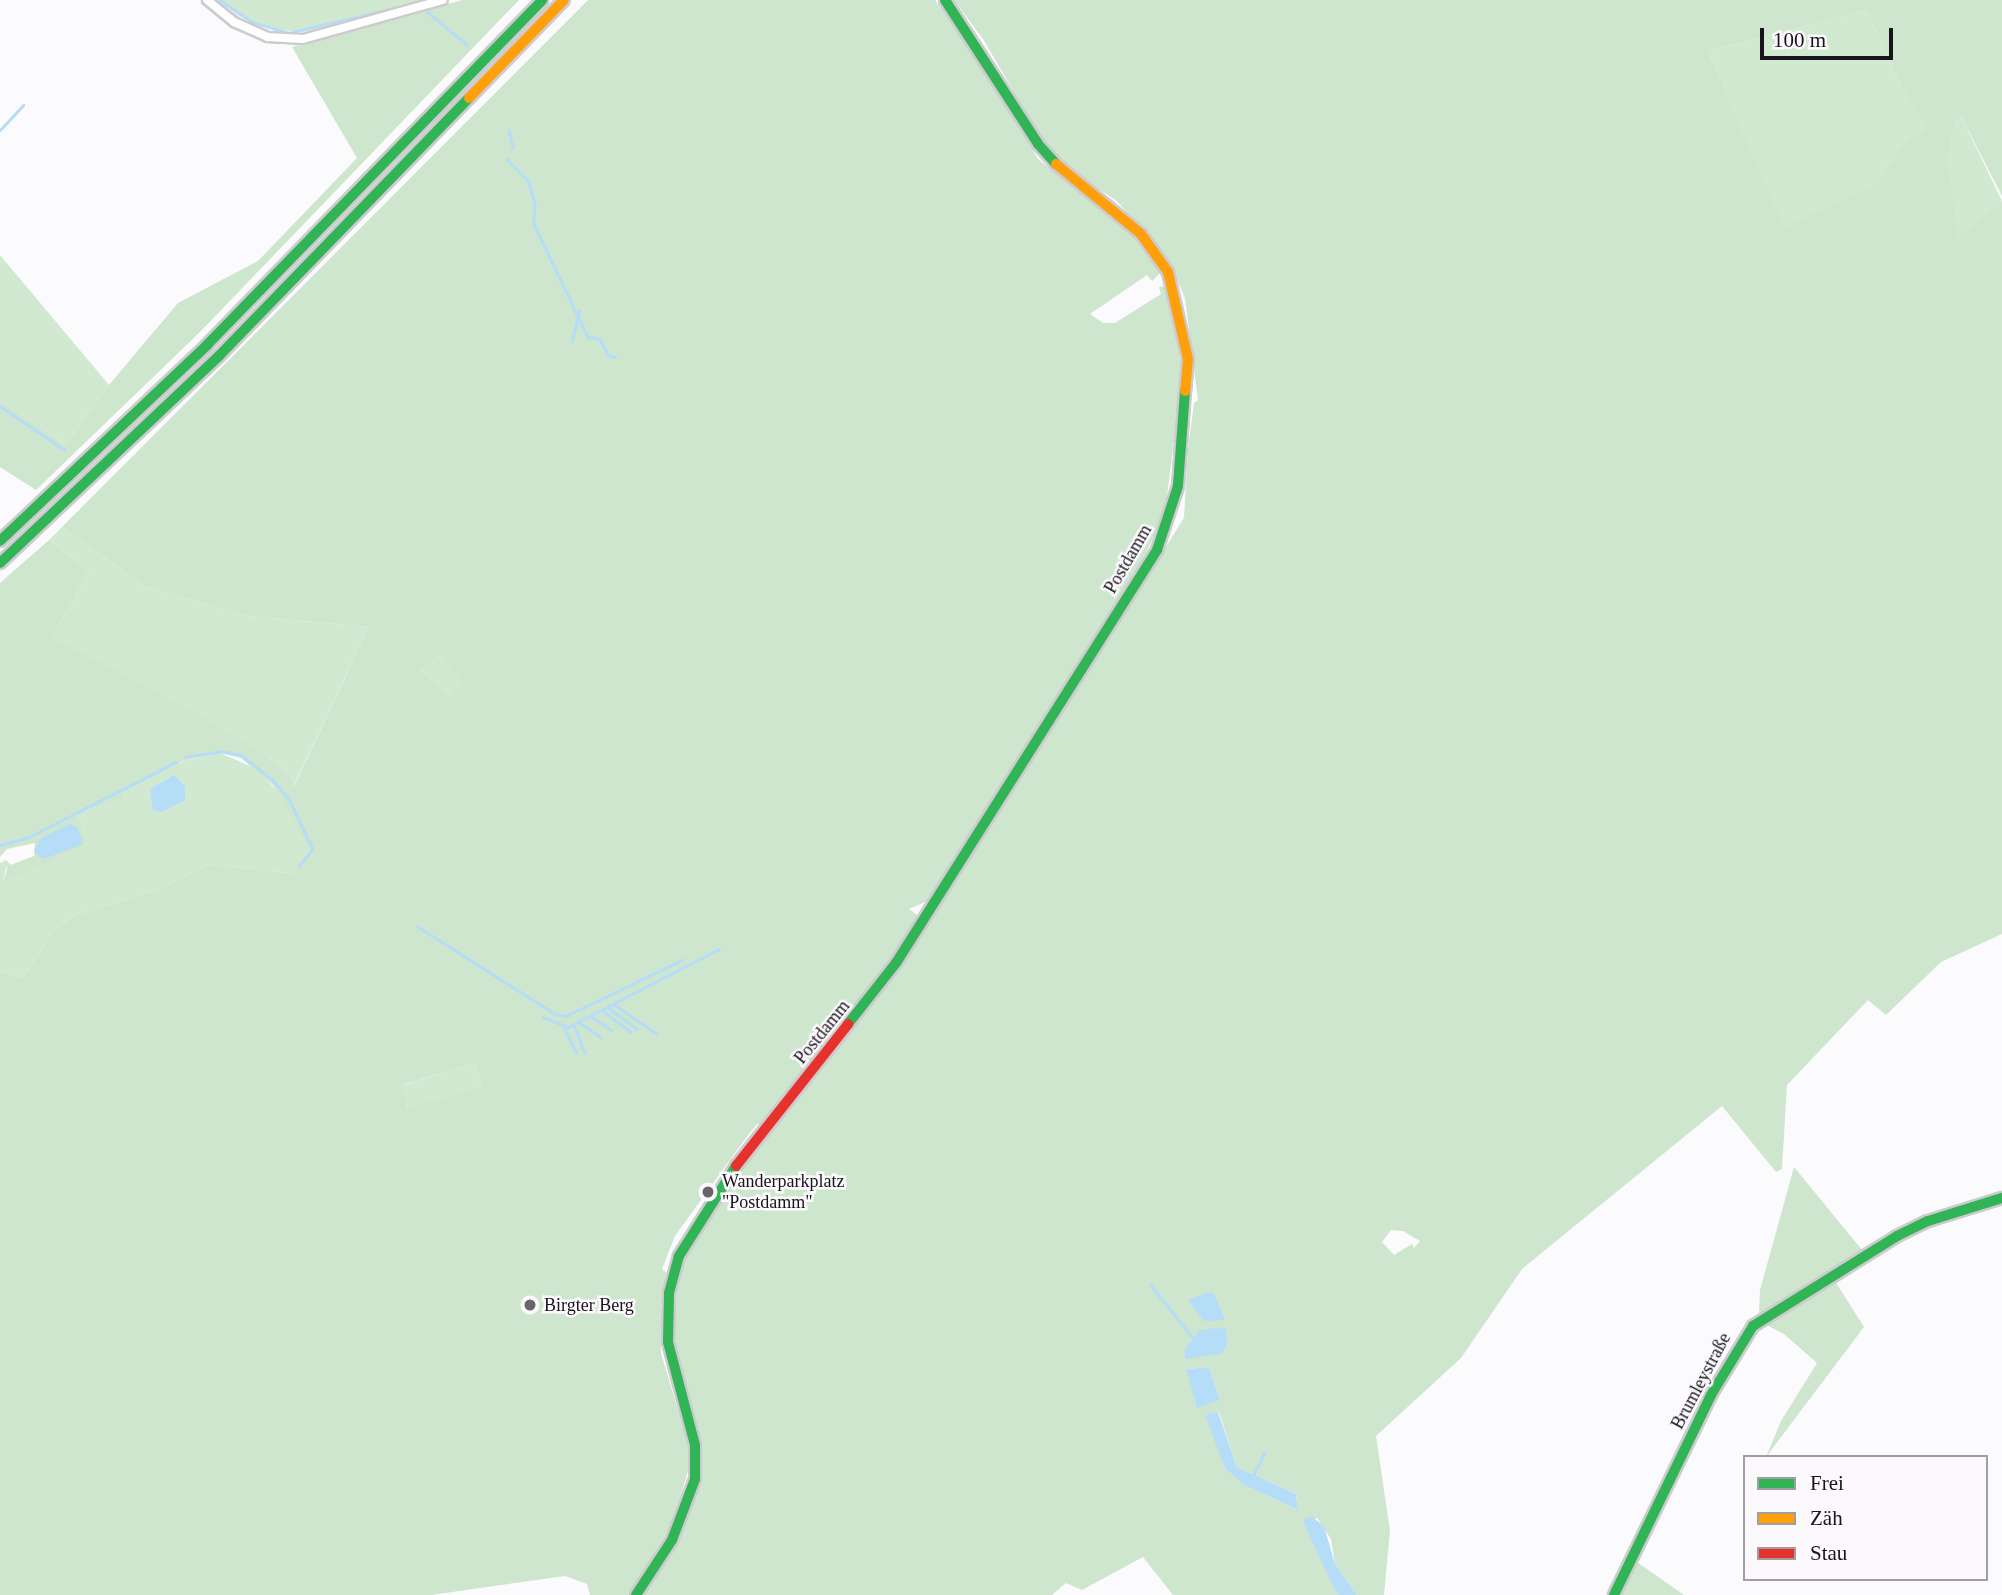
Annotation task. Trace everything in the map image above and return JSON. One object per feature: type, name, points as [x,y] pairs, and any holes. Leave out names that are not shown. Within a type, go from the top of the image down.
[{"type":"main road","points":[[0,541],[207,345],[542,0]]},
{"type":"main road","points":[[0,563],[273,302],[564,0]]},
{"type":"main road","name":"Postdamm","points":[[636,1595],[672,1540],[695,1479],[695,1445],[668,1342],[669,1293],[679,1256],[732,1171],[896,963],[1157,550],[1171,517],[1178,486],[1188,359],[1168,272],[1141,234],[1056,164],[1038,144],[945,0]]},
{"type":"main road","name":"Brumleystraße","points":[[1614,1595],[1711,1395],[1753,1326],[1897,1237],[1928,1221],[2002,1198]]},
{"type":"street","points":[[207,0],[234,22],[267,37],[303,39],[443,0]]},
{"type":"green space","points":[[219,0],[420,0],[302,32],[269,29],[237,15]]},
{"type":"green space","points":[[462,0],[519,0],[201,331],[36,490],[0,467],[0,400],[66,445],[109,385],[178,303],[258,261],[357,158],[292,47]]},
{"type":"green space","points":[[588,0],[935,0],[977,57],[1038,159],[1126,228],[1161,272],[1152,281],[1147,275],[1090,314],[1103,323],[1115,323],[1161,294],[1159,287],[1166,286],[1173,301],[1182,378],[1165,512],[1146,553],[930,900],[909,909],[920,917],[876,984],[760,1129],[758,1123],[745,1139],[675,1236],[662,1269],[667,1273],[661,1306],[661,1353],[688,1444],[690,1465],[671,1526],[629,1595],[590,1595],[587,1584],[565,1576],[431,1595],[0,1595],[0,971],[20,977],[26,974],[54,930],[78,914],[156,891],[207,865],[292,873],[310,850],[273,785],[241,758],[220,753],[185,760],[123,789],[121,800],[77,813],[86,840],[82,847],[3,882],[8,866],[34,856],[35,843],[7,849],[0,857],[0,583],[49,540],[89,572],[52,637],[202,716],[266,756],[285,771],[294,786],[369,627],[248,616],[147,587],[62,527]],"holes":[[[439,656],[444,656],[461,683],[451,697],[421,671]],[[475,1063],[482,1086],[408,1108],[402,1085]]]},
{"type":"green space","points":[[954,0],[2002,0],[2002,196],[1961,116],[1954,124],[1947,161],[1958,238],[2002,201],[2002,934],[1941,962],[1886,1015],[1868,1000],[1787,1085],[1782,1169],[1776,1172],[1722,1106],[1522,1269],[1461,1358],[1376,1436],[1390,1531],[1384,1595],[1357,1595],[1335,1564],[1331,1539],[1317,1518],[1304,1524],[1339,1595],[1173,1595],[1143,1557],[1082,1590],[1066,1583],[1052,1595],[643,1595],[682,1530],[701,1475],[701,1451],[674,1347],[674,1299],[684,1260],[730,1185],[903,963],[1184,518],[1188,449],[1194,403],[1198,400],[1185,298],[1170,263],[1117,201],[1079,176],[1041,138],[983,39]],"holes":[[[1867,10],[1902,87],[1928,128],[1902,145],[1878,182],[1785,228],[1708,51]],[[1391,1230],[1403,1231],[1420,1241],[1414,1248],[1412,1244],[1394,1255],[1382,1242]],[[1209,1367],[1220,1400],[1191,1385],[1186,1369]],[[1219,1412],[1237,1467],[1296,1494],[1298,1510],[1244,1485],[1225,1469],[1206,1415]]]},
{"type":"green space","points":[[1867,10],[1902,87],[1929,128],[1902,145],[1878,182],[1785,229],[1708,51]]},
{"type":"green space","points":[[1961,116],[2002,201],[1958,239],[1946,161],[1954,124]]},
{"type":"green space","points":[[0,255],[109,385],[66,445],[0,400]]},
{"type":"green space","points":[[62,527],[147,587],[248,616],[369,627],[293,787],[285,771],[266,756],[52,637],[89,572],[49,540]]},
{"type":"green space","points":[[439,656],[445,656],[461,683],[452,698],[421,671]]},
{"type":"green space","points":[[220,753],[257,769],[286,801],[310,850],[292,873],[207,865],[156,891],[78,914],[54,930],[26,974],[20,977],[0,971],[0,863],[6,860],[11,865],[6,868],[3,881],[82,847],[86,840],[77,813],[120,800],[123,789],[186,760]]},
{"type":"green space","points":[[475,1063],[482,1086],[408,1108],[401,1086]]},
{"type":"green space","points":[[1794,1167],[1862,1250],[1759,1315],[1760,1290]]},
{"type":"green space","points":[[1833,1278],[1864,1327],[1768,1455],[1781,1421],[1817,1363],[1784,1334],[1763,1323]]},
{"type":"green space","points":[[1634,1560],[1684,1595],[1619,1595]]},
{"type":"water","points":[[174,775],[185,786],[185,800],[162,812],[153,810],[150,789]]},
{"type":"water","points":[[70,824],[78,828],[83,844],[44,859],[34,851],[41,838]]},
{"type":"water","points":[[1210,1292],[1214,1294],[1225,1320],[1204,1321],[1188,1300]]},
{"type":"water","points":[[1226,1329],[1227,1344],[1221,1354],[1185,1359],[1185,1349],[1199,1331]]},
{"type":"water","points":[[1209,1367],[1220,1400],[1197,1408],[1186,1369]]},
{"type":"water","points":[[1218,1412],[1237,1467],[1296,1494],[1298,1510],[1244,1485],[1225,1469],[1205,1415]]},
{"type":"water","points":[[1312,1517],[1324,1526],[1335,1564],[1357,1595],[1339,1595],[1333,1586],[1304,1524],[1305,1518]]},
{"type":"waterway","points":[[220,0],[253,22],[288,33],[415,3]]},
{"type":"waterway","points":[[428,12],[467,45]]},
{"type":"waterway","points":[[0,130],[23,105]]},
{"type":"waterway","points":[[509,130],[513,148]]},
{"type":"waterway","points":[[507,159],[529,182],[535,205],[534,224],[588,337],[600,339],[608,355],[615,357]]},
{"type":"waterway","points":[[572,341],[579,311]]},
{"type":"waterway","points":[[0,406],[65,450]]},
{"type":"waterway","points":[[185,757],[221,751],[241,755],[273,780],[289,799],[313,849],[299,866]]},
{"type":"waterway","points":[[0,845],[29,837],[176,762]]},
{"type":"waterway","points":[[417,926],[555,1014],[566,1016],[682,960]]},
{"type":"waterway","points":[[543,1017],[568,1027],[719,949]]},
{"type":"waterway","points":[[615,1005],[656,1033]]},
{"type":"waterway","points":[[609,1008],[637,1029]]},
{"type":"waterway","points":[[603,1011],[631,1032]]},
{"type":"waterway","points":[[592,1017],[611,1030]]},
{"type":"waterway","points":[[580,1023],[601,1037]]},
{"type":"waterway","points":[[574,1025],[585,1053]]},
{"type":"waterway","points":[[564,1027],[576,1052]]},
{"type":"waterway","points":[[1150,1284],[1194,1339]]},
{"type":"waterway","points":[[1252,1478],[1264,1453]]},
{"type":"traffic: fast","points":[[0,541],[207,345],[542,0]]},
{"type":"traffic: fast","points":[[945,0],[1038,144],[1056,164]]},
{"type":"traffic: fast","points":[[0,563],[219,356],[469,98]]},
{"type":"traffic: fast","points":[[848,1024],[896,963],[1157,550],[1178,486],[1185,391]]},
{"type":"traffic: fast","points":[[636,1595],[672,1540],[695,1479],[695,1445],[668,1342],[669,1293],[679,1256],[736,1166]]},
{"type":"traffic: fast","points":[[1614,1595],[1711,1395],[1753,1326],[1897,1236],[1928,1221],[2002,1198]]},
{"type":"traffic: slow","points":[[469,98],[564,0]]},
{"type":"traffic: slow","points":[[1056,164],[1141,234],[1168,272],[1188,359],[1185,391]]},
{"type":"traffic: jam","points":[[736,1166],[848,1024]]},
{"type":"place","name":"Wanderparkplatz \"Postdamm\"","points":[[708,1192]]},
{"type":"place","name":"Birgter Berg","points":[[530,1305]]}]
